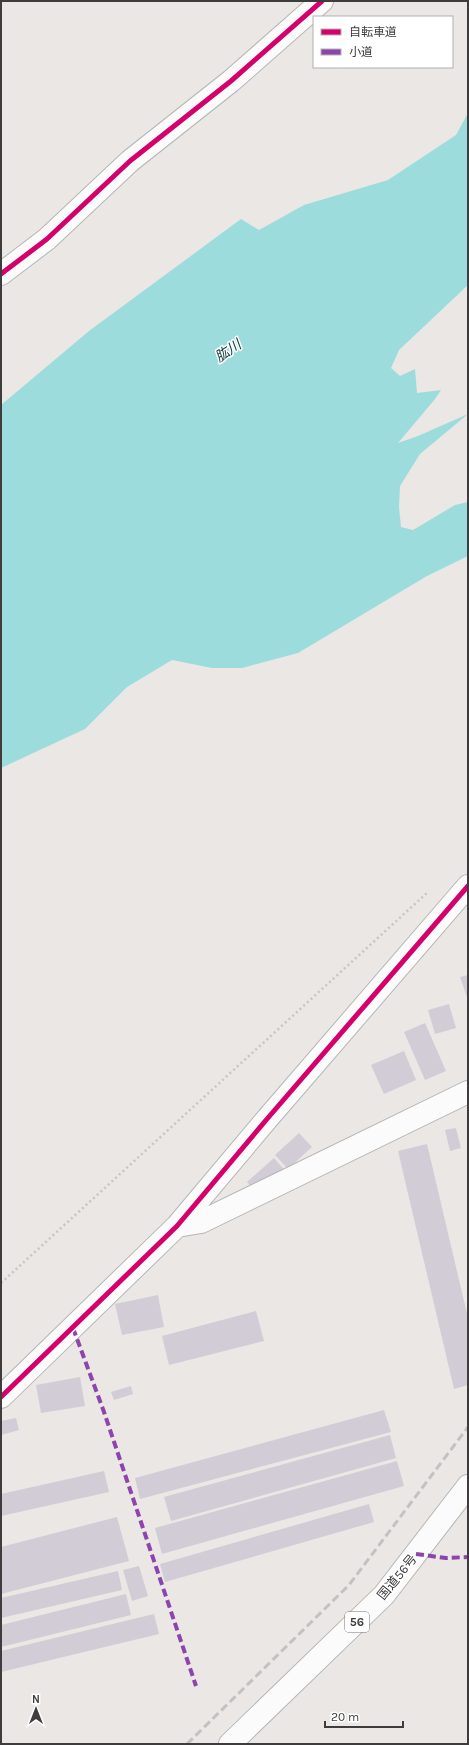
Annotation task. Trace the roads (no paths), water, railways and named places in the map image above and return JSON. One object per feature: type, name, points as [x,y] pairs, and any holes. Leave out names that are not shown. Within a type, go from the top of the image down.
[{"type":"main road","points":[[1,274],[47,239],[130,161],[231,81],[322,1]]},
{"type":"main road","points":[[1,1397],[178,1226],[267,1118],[468,886]]},
{"type":"main road","points":[[178,1226],[201,1222],[468,1092]]},
{"type":"main road","name":"国道56号","points":[[230,1744],[384,1595],[468,1486]]},
{"type":"water","name":"肱川","points":[[468,113],[468,285],[399,350],[391,368],[400,376],[415,369],[417,393],[441,390],[398,443],[468,414],[420,454],[400,486],[399,507],[401,527],[413,530],[455,505],[468,502],[468,556],[427,576],[298,653],[242,668],[212,668],[172,660],[127,687],[85,729],[1,768],[1,405],[89,331],[241,219],[259,230],[304,205],[388,180],[456,135]]},
{"type":"railway","points":[[187,1744],[349,1585],[468,1427]]}]
